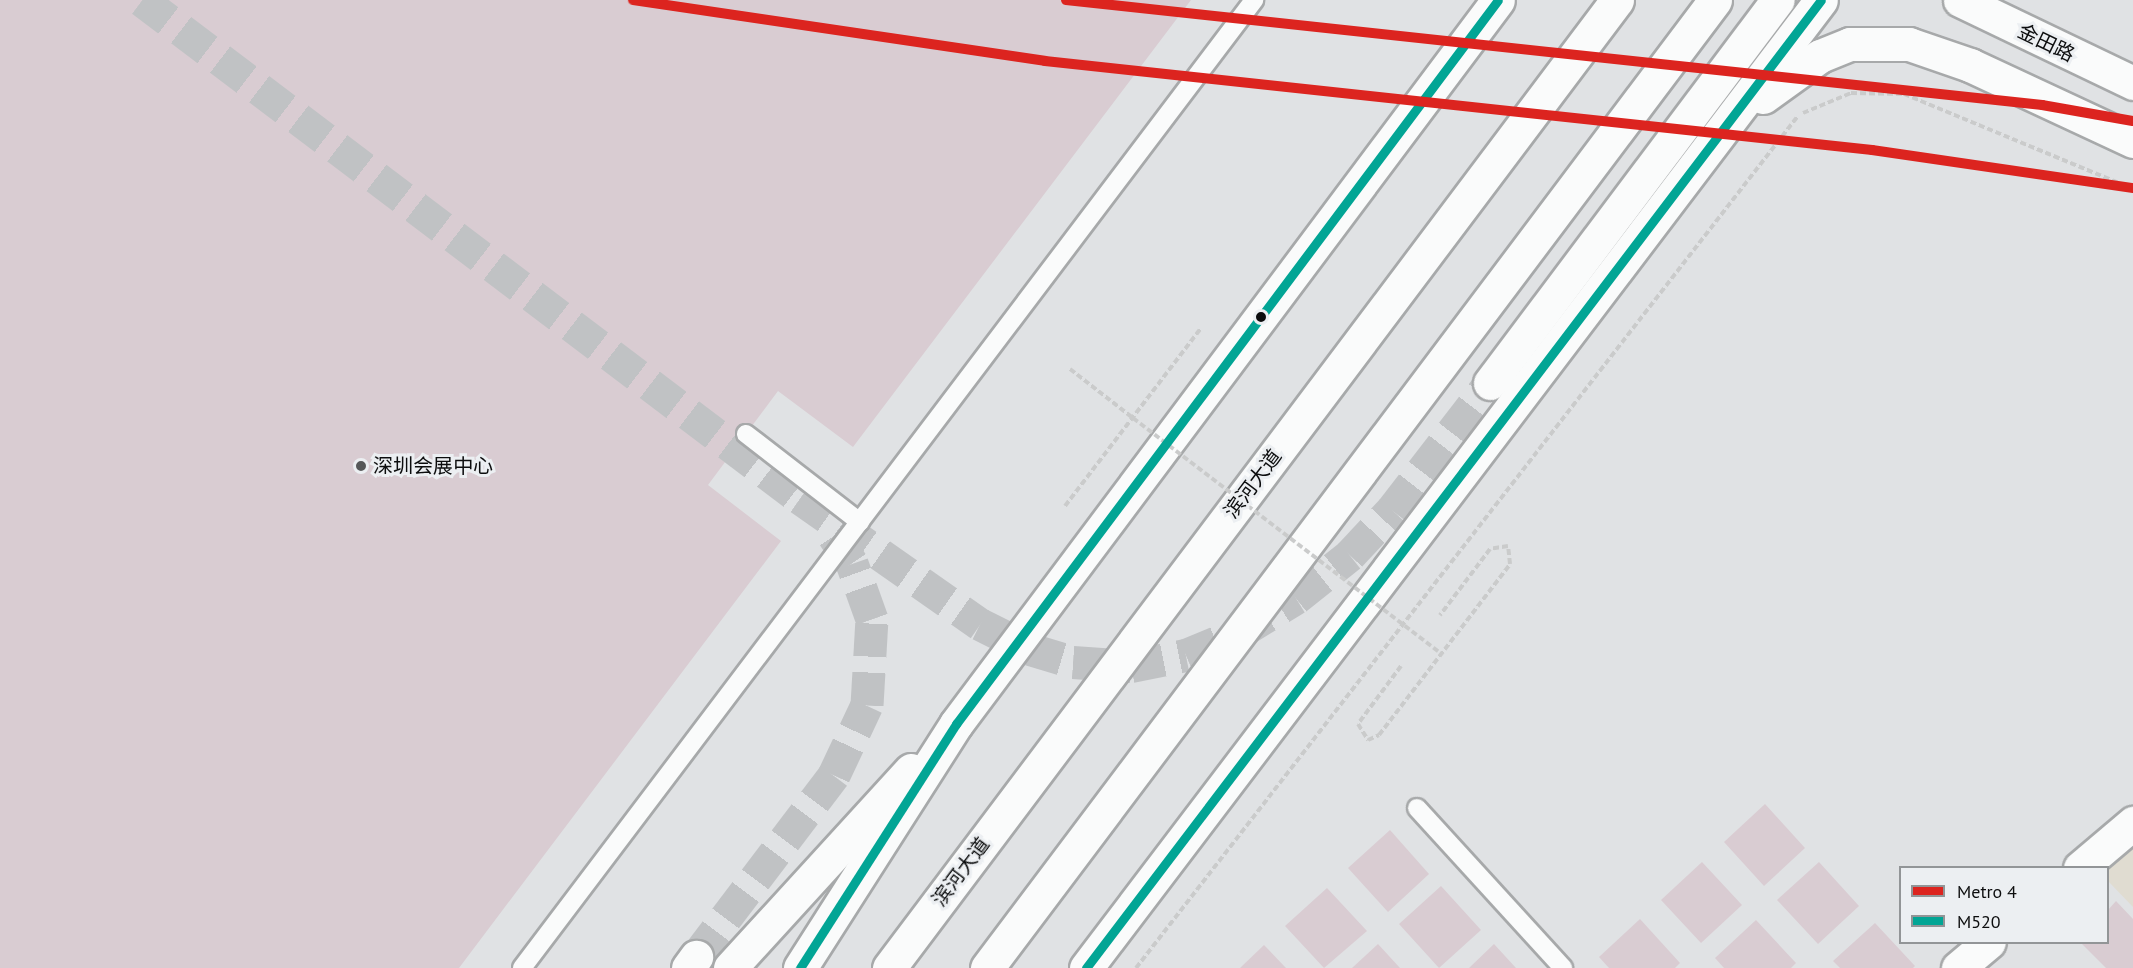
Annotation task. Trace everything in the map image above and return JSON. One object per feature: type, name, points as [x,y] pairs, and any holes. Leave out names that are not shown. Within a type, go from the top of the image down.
[{"type":"main road","points":[[1464,44],[1478,0]]},
{"type":"main road","points":[[800,968],[956,724],[1498,0]]},
{"type":"main road","name":"滨河大道","points":[[889,968],[1617,0]]},
{"type":"main road","points":[[987,968],[1715,0]]},
{"type":"main road","points":[[1490,383],[1778,0]]},
{"type":"main road","points":[[1086,968],[1714,144],[1821,0]]},
{"type":"main road","name":"金田路","points":[[1960,0],[2133,83]]},
{"type":"main road","points":[[1714,144],[1785,77],[1820,56],[1850,44],[1879,42],[1909,44],[1970,65],[2133,141]]},
{"type":"main road","points":[[730,968],[780,907],[956,724]]},
{"type":"main road","points":[[2081,866],[2133,824]]},
{"type":"main road","points":[[1958,968],[1987,944]]},
{"type":"lane","points":[[522,968],[1254,0]]},
{"type":"lane","points":[[746,434],[860,522]]},
{"type":"lane","points":[[1417,808],[1563,968]]},
{"type":"path","points":[[1136,968],[1769,147],[1799,115],[1851,93],[1904,94],[2133,189]]},
{"type":"path","points":[[1065,506],[1202,328]]},
{"type":"path","points":[[1070,369],[1442,654]]},
{"type":"path","points":[[1401,666],[1358,724],[1368,740],[1379,735],[1510,564],[1508,546],[1490,549],[1440,615]]},
{"type":"shaded area","points":[[2133,834],[2133,907],[2109,882],[2109,866],[2095,866]]},
{"type":"building","name":"深圳会展中心","points":[[0,0],[1191,0],[853,447],[778,391],[708,485],[781,541],[459,968],[0,968]]},
{"type":"building","points":[[1765,804],[1805,848],[1764,886],[1724,842]]},
{"type":"building","points":[[1390,830],[1429,874],[1388,912],[1348,868]]},
{"type":"building","points":[[1702,862],[1742,905],[1701,943],[1661,900]]},
{"type":"building","points":[[1819,862],[1859,906],[1818,944],[1777,900]]},
{"type":"building","points":[[1441,886],[1481,930],[1439,968],[1399,924]]},
{"type":"building","points":[[1327,888],[1367,931],[1324,968],[1285,926]]},
{"type":"building","points":[[2116,901],[2133,919],[2133,968],[2106,968],[2082,944],[2109,944],[2109,909]]},
{"type":"building","points":[[1640,919],[1680,963],[1675,968],[1609,968],[1599,957]]},
{"type":"building","points":[[1756,920],[1796,963],[1791,968],[1724,968],[1715,958]]},
{"type":"building","points":[[1875,923],[1915,966],[1913,968],[1840,968],[1833,961]]},
{"type":"building","points":[[1378,944],[1400,968],[1352,968]]},
{"type":"building","points":[[1494,944],[1516,968],[1469,968]]},
{"type":"building","points":[[1264,945],[1286,968],[1240,968]]},
{"type":"tunnel","points":[[142,0],[800,498]]},
{"type":"tunnel","points":[[800,498],[980,624],[1030,649],[1073,662],[1131,666],[1186,655],[1239,633],[1296,598],[1350,555],[1392,510],[1490,383]]},
{"type":"tunnel","points":[[696,957],[834,775],[867,705],[872,619],[852,563],[828,527]]},
{"type":"metro line","name":"4","points":[[633,0],[1045,61],[1872,150],[2133,188]]},
{"type":"metro line","name":"4","points":[[1066,0],[2042,105],[2133,121]]},
{"type":"transit line","name":"M520","points":[[800,968],[956,724],[1498,0]]},
{"type":"transit line","name":"M520","points":[[1086,968],[1821,0]]},
{"type":"place","name":"深圳会展中心","points":[[361,466]]}]
